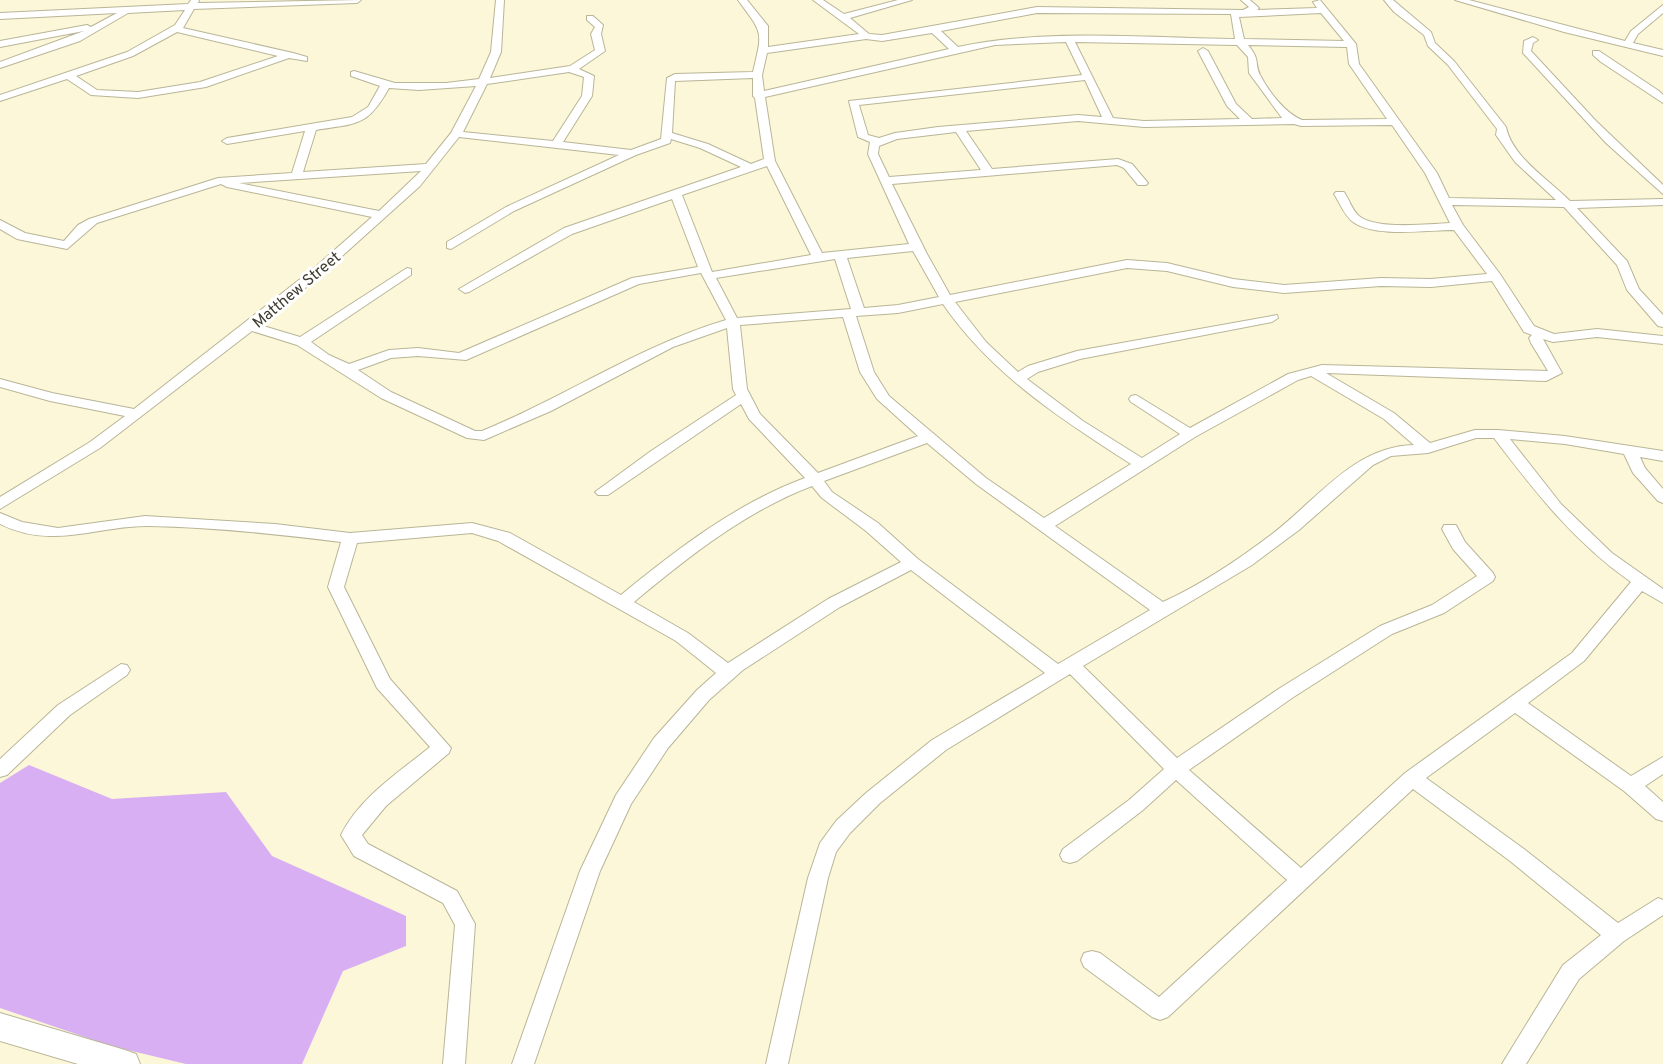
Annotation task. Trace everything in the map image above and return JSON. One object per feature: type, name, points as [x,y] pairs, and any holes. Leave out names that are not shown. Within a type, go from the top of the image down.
[{"type":"main road","points":[[0,1027],[125,1064]]},
{"type":"street","points":[[0,16],[193,4],[357,0]]},
{"type":"street","name":"Matthew Street","points":[[0,504],[95,445],[251,326],[382,215],[431,167],[456,135],[496,52],[499,0]]},
{"type":"street","points":[[742,0],[763,26],[763,51],[757,75],[758,96],[770,161],[818,257]]},
{"type":"street","points":[[817,0],[866,36]]},
{"type":"street","points":[[842,17],[908,0]]},
{"type":"street","points":[[1245,0],[1255,8],[1234,16],[1240,42],[1253,57],[1254,73],[1275,105],[1293,121]]},
{"type":"street","points":[[1315,0],[1351,44],[1354,64],[1430,173],[1457,226],[1496,277],[1522,322],[1540,335],[1553,338],[1597,333],[1663,340]]},
{"type":"street","points":[[1388,0],[1428,34],[1431,44],[1451,63],[1502,129],[1501,135],[1519,160],[1545,187],[1565,202],[1623,264],[1633,290],[1663,323]]},
{"type":"street","points":[[1459,0],[1663,53]]},
{"type":"street","points":[[0,98],[130,54],[177,29],[193,4]]},
{"type":"street","points":[[1628,44],[1634,33],[1663,8]]},
{"type":"street","points":[[0,65],[55,48],[129,10]]},
{"type":"street","points":[[763,51],[866,36],[882,38],[1037,10],[1205,10],[1237,14],[1324,10]]},
{"type":"street","points":[[354,74],[363,79],[387,83],[460,85],[570,69],[593,58],[600,51],[596,34],[600,27],[590,18]]},
{"type":"street","points":[[0,44],[97,26]]},
{"type":"street","points":[[177,29],[304,59]]},
{"type":"street","points":[[934,30],[956,50]]},
{"type":"street","points":[[844,91],[956,50],[995,42],[1069,39],[1351,44]]},
{"type":"street","points":[[1069,39],[1110,122]]},
{"type":"street","points":[[1533,40],[1529,41],[1527,51],[1548,76],[1594,128],[1663,191]]},
{"type":"street","points":[[1203,51],[1232,106],[1249,122]]},
{"type":"street","points":[[1596,53],[1612,67],[1637,80],[1663,100]]},
{"type":"street","points":[[70,76],[95,93],[138,95],[202,85],[290,55]]},
{"type":"street","points":[[557,144],[586,96],[589,76],[570,69]]},
{"type":"street","points":[[451,245],[510,209],[632,153],[666,141],[670,80],[676,77],[757,75]]},
{"type":"street","points":[[758,96],[1089,77]]},
{"type":"street","points":[[227,141],[355,120],[372,109],[387,83]]},
{"type":"street","points":[[844,91],[863,137],[876,141],[959,128],[1078,118],[1110,122],[1214,124],[1293,121],[1395,122]]},
{"type":"street","points":[[959,128],[985,165],[985,173]]},
{"type":"street","points":[[297,174],[310,129]]},
{"type":"street","points":[[456,135],[632,153]]},
{"type":"street","points":[[668,135],[704,146],[751,168]]},
{"type":"street","points":[[876,141],[873,155],[884,181],[947,298],[981,345],[1073,421],[1141,464]]},
{"type":"street","points":[[465,289],[568,231],[770,161]]},
{"type":"street","points":[[884,181],[1118,162],[1128,166],[1142,183]]},
{"type":"street","points":[[0,224],[21,236],[67,245],[82,228],[93,221],[218,181],[431,167]]},
{"type":"street","points":[[218,181],[239,188],[382,215]]},
{"type":"street","points":[[675,193],[707,272],[733,322],[742,397],[754,416],[827,495],[872,527],[912,563],[1066,669],[1301,880]]},
{"type":"street","points":[[1340,194],[1354,217],[1361,222],[1403,227],[1457,226]]},
{"type":"street","points":[[1445,201],[1614,205],[1663,202]]},
{"type":"street","points":[[348,369],[389,354],[418,352],[461,357],[636,281],[818,257],[919,247]]},
{"type":"street","points":[[840,255],[867,372],[884,399],[981,481],[1162,610]]},
{"type":"street","points":[[251,326],[302,342],[386,394],[472,435],[484,436],[645,353],[710,327],[733,322],[898,309],[1127,264],[1167,267],[1233,283],[1284,289],[1381,282],[1432,283],[1496,277]]},
{"type":"street","points":[[302,342],[407,272]]},
{"type":"street","points":[[1019,378],[1033,369],[1077,355],[1272,318]]},
{"type":"street","points":[[1045,525],[1190,433],[1293,377],[1322,369],[1546,377],[1554,375],[1554,366],[1537,342],[1536,338],[1540,335]]},
{"type":"street","points":[[1314,372],[1389,416],[1427,449]]},
{"type":"street","points":[[0,383],[50,397],[137,414]]},
{"type":"street","points":[[603,492],[742,397]]},
{"type":"street","points":[[1136,399],[1190,433]]},
{"type":"street","points":[[1497,433],[1556,508],[1606,557],[1663,597]]},
{"type":"street","points":[[776,1064],[827,849],[843,827],[873,798],[939,745],[1162,610],[1191,596],[1294,526],[1339,482],[1382,453],[1427,449],[1475,434],[1497,433],[1565,440],[1663,456]]},
{"type":"street","points":[[621,604],[686,550],[782,492],[928,437]]},
{"type":"street","points":[[1631,452],[1639,470],[1663,498]]},
{"type":"street","points":[[0,518],[18,527],[58,533],[145,521],[275,529],[350,538],[472,528],[504,537],[682,637],[727,672]]},
{"type":"street","points":[[1070,855],[1136,805],[1176,769],[1286,693],[1386,630],[1437,609],[1486,577],[1459,545],[1450,529]]},
{"type":"street","points":[[350,538],[337,587],[383,682],[442,748],[399,782],[356,825],[351,835],[361,850],[450,897],[465,924],[454,1064]]},
{"type":"street","points":[[523,1064],[590,871],[623,800],[661,743],[727,672],[834,603],[912,563]]},
{"type":"street","points":[[1091,960],[1160,1010],[1412,778],[1578,657],[1641,581]]},
{"type":"street","points":[[0,769],[64,710],[121,670]]},
{"type":"street","points":[[1516,704],[1631,786],[1663,813]]},
{"type":"street","points":[[1631,786],[1663,764]]},
{"type":"street","points":[[1412,778],[1517,855],[1617,935]]},
{"type":"street","points":[[1513,1064],[1571,972],[1617,935],[1658,907]]},
{"type":"shaded area","points":[[29,765],[112,799],[226,792],[272,856],[406,916],[406,946],[343,971],[302,1064],[186,1064],[111,1046],[0,1008],[0,783]]}]
